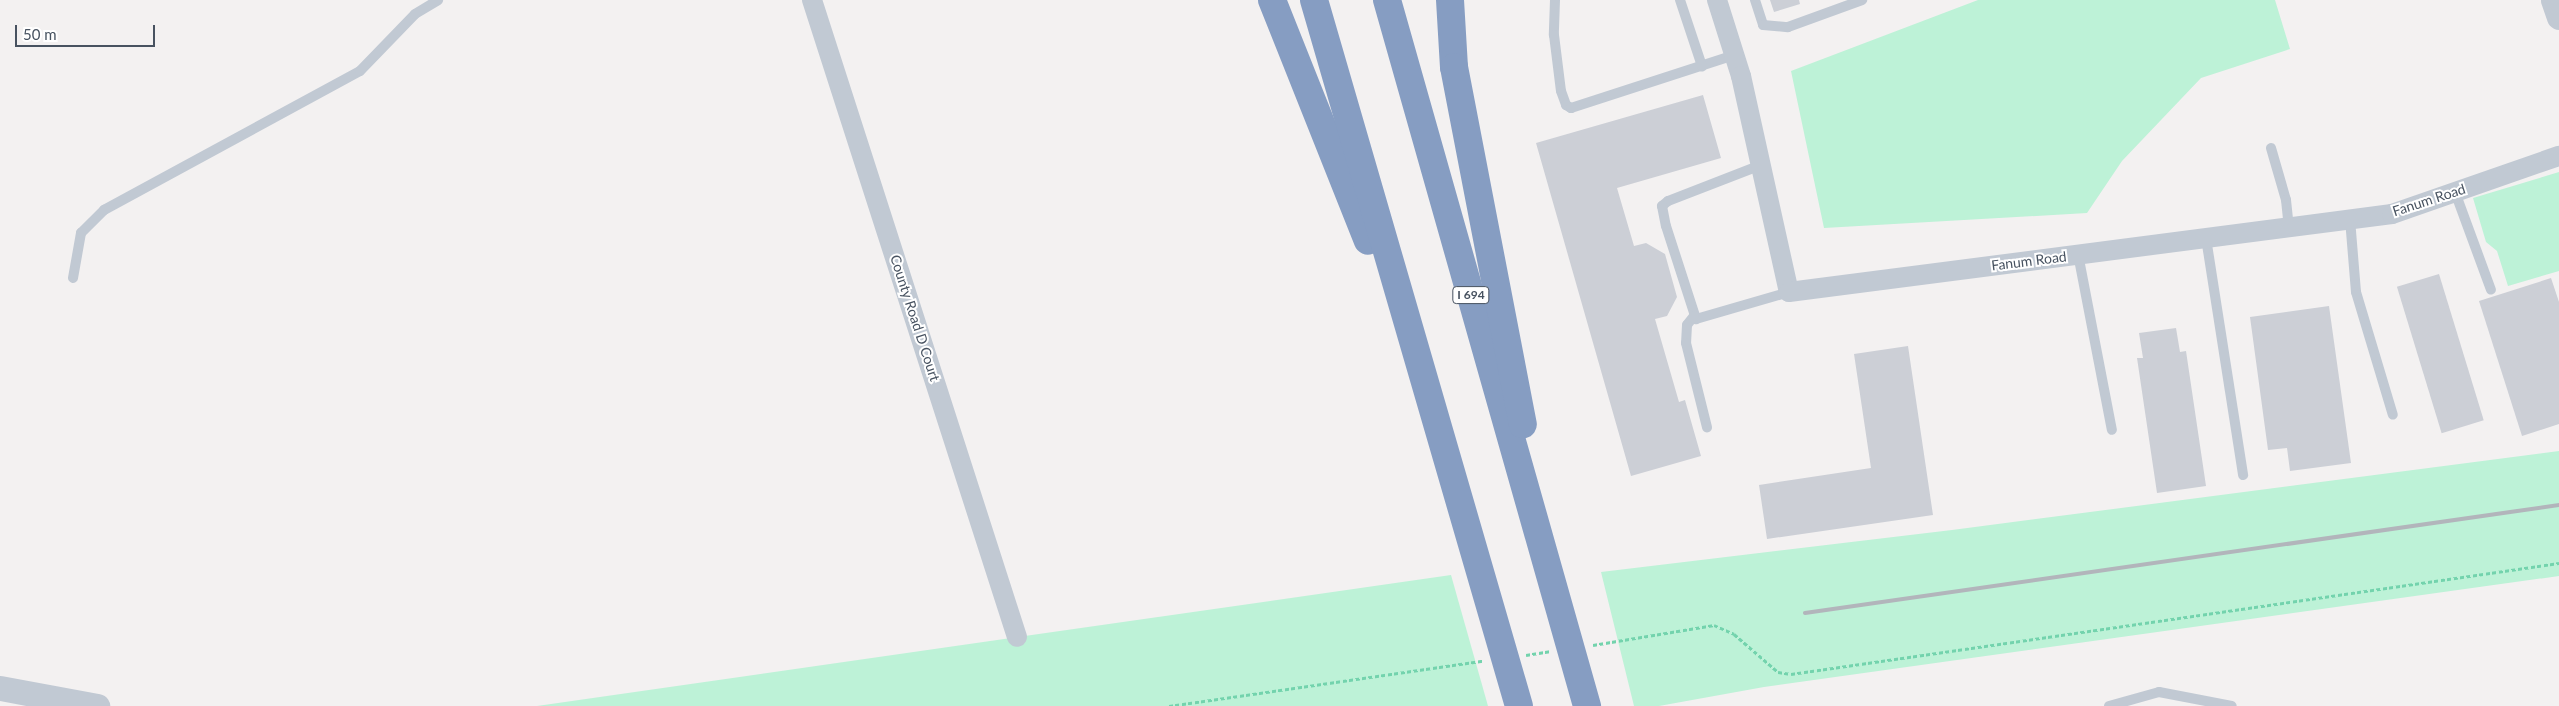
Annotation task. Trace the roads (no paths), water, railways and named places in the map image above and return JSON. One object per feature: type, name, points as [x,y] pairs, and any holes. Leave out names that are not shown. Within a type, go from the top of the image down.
[{"type":"highway","points":[[1272,0],[1423,374]]},
{"type":"highway","points":[[1314,0],[1519,706]]},
{"type":"highway","name":"I 694","points":[[1387,0],[1588,706]]},
{"type":"highway","points":[[1450,0],[1454,68],[1554,590]]},
{"type":"street","name":"County Road D Court","points":[[812,0],[1017,637]]},
{"type":"street","points":[[1717,0],[1734,55],[1789,292]]},
{"type":"street","points":[[2554,0],[2559,17]]},
{"type":"street","name":"Fanum Road","points":[[1789,292],[2392,214],[2559,156]]},
{"type":"street","points":[[0,688],[97,706]]},
{"type":"lane","points":[[73,278],[81,233],[104,210],[360,71],[415,14],[438,0]]},
{"type":"lane","points":[[1555,0],[1554,34],[1561,91],[1566,106],[1571,108],[1734,55]]},
{"type":"lane","points":[[1680,0],[1702,66]]},
{"type":"lane","points":[[1755,0],[1763,25],[1788,27],[1862,0]]},
{"type":"lane","points":[[2271,148],[2286,200],[2289,227]]},
{"type":"lane","points":[[1694,316],[1662,206],[1668,201],[1761,165]]},
{"type":"lane","points":[[2455,192],[2491,290]]},
{"type":"lane","points":[[2350,219],[2356,292],[2393,415]]},
{"type":"lane","points":[[2206,238],[2243,475]]},
{"type":"lane","points":[[2078,254],[2112,430]]},
{"type":"lane","points":[[1694,316],[1701,319],[1789,292]]},
{"type":"lane","points":[[1694,316],[1687,325],[1686,343],[1707,427]]},
{"type":"lane","points":[[2109,706],[2159,692],[2232,706]]},
{"type":"railway","points":[[1805,613],[2559,505]]}]
